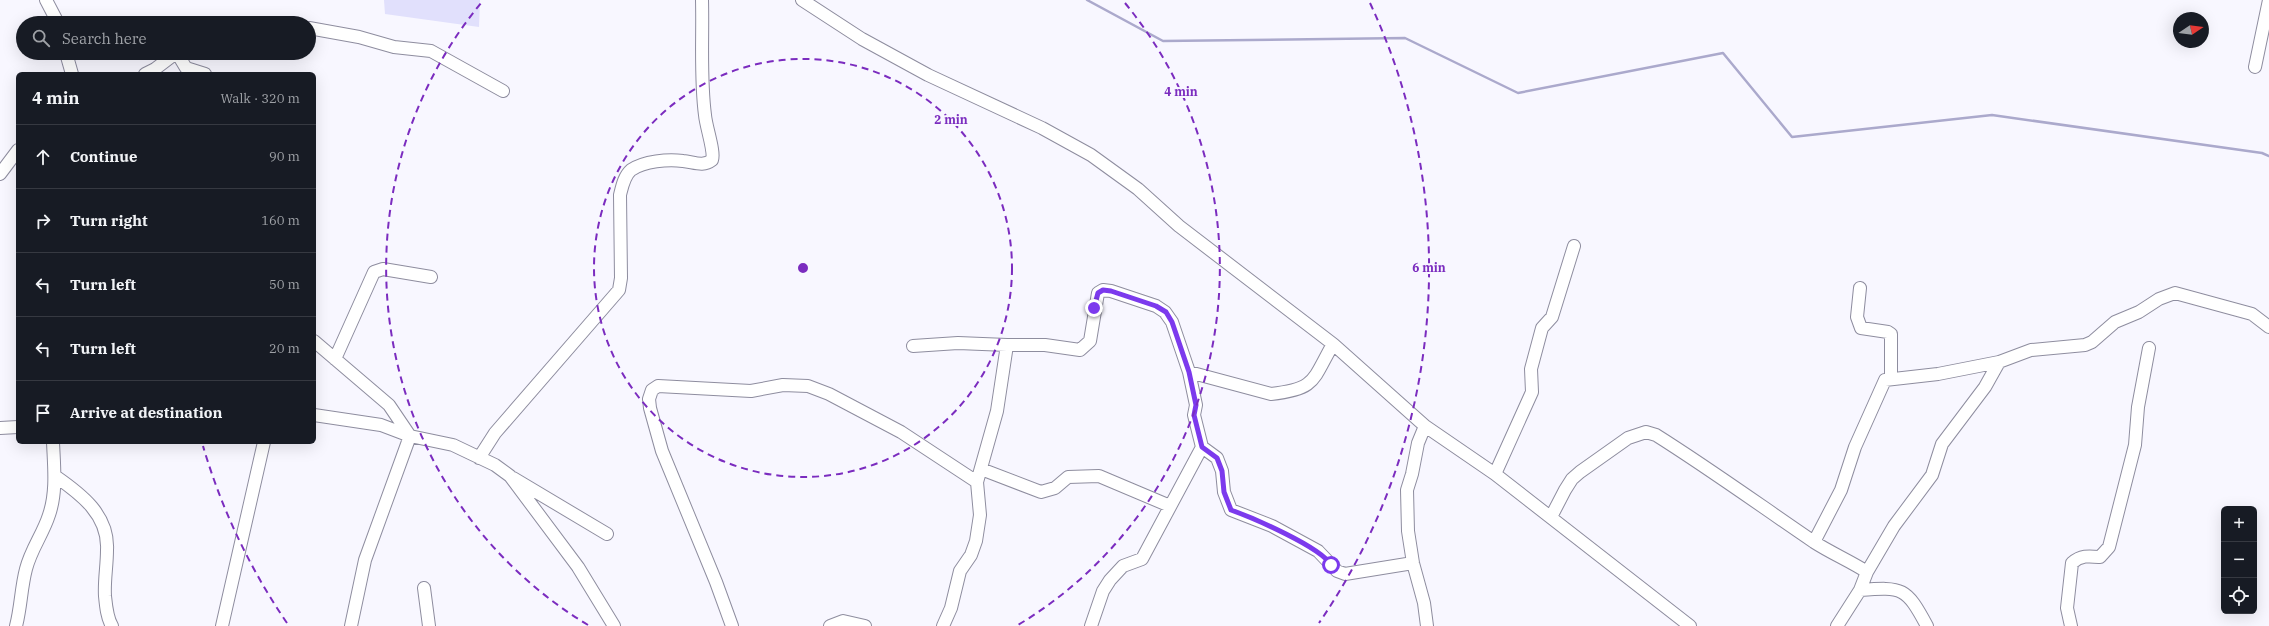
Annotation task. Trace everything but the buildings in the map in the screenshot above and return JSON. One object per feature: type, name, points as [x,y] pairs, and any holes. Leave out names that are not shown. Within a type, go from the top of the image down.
[{"type":"street","points":[[46,0],[54,16]]},
{"type":"street","points":[[479,458],[500,427],[619,290],[621,278],[620,195],[622,183],[631,170],[644,164],[662,161],[681,161],[703,164],[712,160],[714,155],[707,132],[703,101],[702,0]]},
{"type":"street","points":[[802,0],[862,40],[928,75],[1042,128],[1091,155],[1138,189],[1179,226],[1333,344],[1425,426],[1495,474],[1551,517],[1567,532],[1690,626]]},
{"type":"street","points":[[2255,67],[2269,0]]},
{"type":"street","points":[[316,29],[359,36],[394,47],[431,51],[503,91]]},
{"type":"street","points":[[68,60],[71,72]]},
{"type":"street","points":[[149,72],[167,60]]},
{"type":"street","points":[[181,60],[186,68],[199,72]]},
{"type":"street","points":[[0,174],[16,153]]},
{"type":"street","points":[[1495,474],[1532,392],[1532,369],[1542,328],[1552,317],[1574,246]]},
{"type":"street","points":[[335,358],[374,272],[383,269],[431,277]]},
{"type":"street","points":[[1860,288],[1857,317],[1861,328],[1888,332],[1891,334],[1891,378]]},
{"type":"street","points":[[914,346],[958,343],[1007,346],[1045,345],[1080,350],[1090,341],[1098,293],[1103,290],[1111,291],[1156,306],[1166,312],[1172,322],[1189,372],[1196,405],[1194,415],[1202,447],[1217,458],[1222,471],[1224,492],[1231,510],[1272,526],[1318,551],[1337,571],[1345,574],[1413,563]]},
{"type":"street","points":[[1814,542],[1841,490],[1849,462],[1881,385],[1885,380],[1891,378],[1938,374],[2000,362],[2031,350],[2085,345],[2092,342],[2115,322],[2139,312],[2159,299],[2175,293],[2252,314],[2269,327]]},
{"type":"street","points":[[316,343],[389,405],[410,436]]},
{"type":"street","points":[[1189,372],[1271,394],[1298,390],[1306,387],[1313,381],[1333,344]]},
{"type":"street","points":[[943,626],[951,608],[960,571],[971,555],[976,541],[980,515],[977,482],[996,411],[1007,346]]},
{"type":"street","points":[[2071,626],[2067,608],[2072,563],[2078,558],[2084,556],[2100,557],[2109,547],[2135,445],[2138,407],[2149,348]]},
{"type":"street","points":[[1837,626],[1860,590],[1867,572],[1894,526],[1932,475],[1942,444],[1985,387],[2000,362]]},
{"type":"street","points":[[732,626],[716,582],[662,451],[650,408],[649,399],[652,390],[658,386],[751,391],[783,385],[808,386],[830,394],[901,432],[977,482]]},
{"type":"street","points":[[316,415],[381,425],[410,436],[453,445],[495,465],[515,479],[607,534]]},
{"type":"street","points":[[1425,426],[1418,442],[1412,474],[1407,490],[1408,531],[1413,563],[1424,603],[1427,626]]},
{"type":"street","points":[[0,428],[16,427]]},
{"type":"street","points":[[1551,517],[1572,479],[1628,438],[1646,432],[1656,435],[1713,470],[1750,499],[1814,542],[1867,572]]},
{"type":"street","points":[[351,626],[365,560],[410,436]]},
{"type":"street","points":[[16,626],[26,569],[32,548],[49,517],[55,476],[53,444]]},
{"type":"street","points":[[222,626],[264,444]]},
{"type":"street","points":[[1092,626],[1102,591],[1123,566],[1142,559],[1202,447]]},
{"type":"street","points":[[495,465],[510,476],[574,561],[614,626]]},
{"type":"street","points":[[981,469],[1042,492],[1055,488],[1068,477],[1099,476],[1170,506]]},
{"type":"street","points":[[55,476],[78,492],[100,516],[104,526],[108,548],[104,587],[106,607],[112,626]]},
{"type":"street","points":[[424,588],[429,626]]},
{"type":"street","points":[[1860,590],[1898,589],[1911,600],[1927,626]]},
{"type":"street","points":[[830,626],[843,621],[865,626]]},
{"type":"shaded area","points":[[384,0],[480,0],[479,27],[385,14]]},
{"type":"waterway","points":[[1087,0],[1163,41],[1405,38],[1518,93],[1723,53],[1792,137],[1992,115],[2262,153],[2269,156]]},
{"type":"route","points":[[1094,308],[1098,293],[1103,290],[1111,291],[1156,306],[1166,312],[1172,322],[1189,372],[1196,405],[1194,415],[1202,447],[1217,458],[1222,471],[1224,492],[1231,510],[1272,526],[1289,537],[1318,551],[1328,559],[1331,565]]}]
